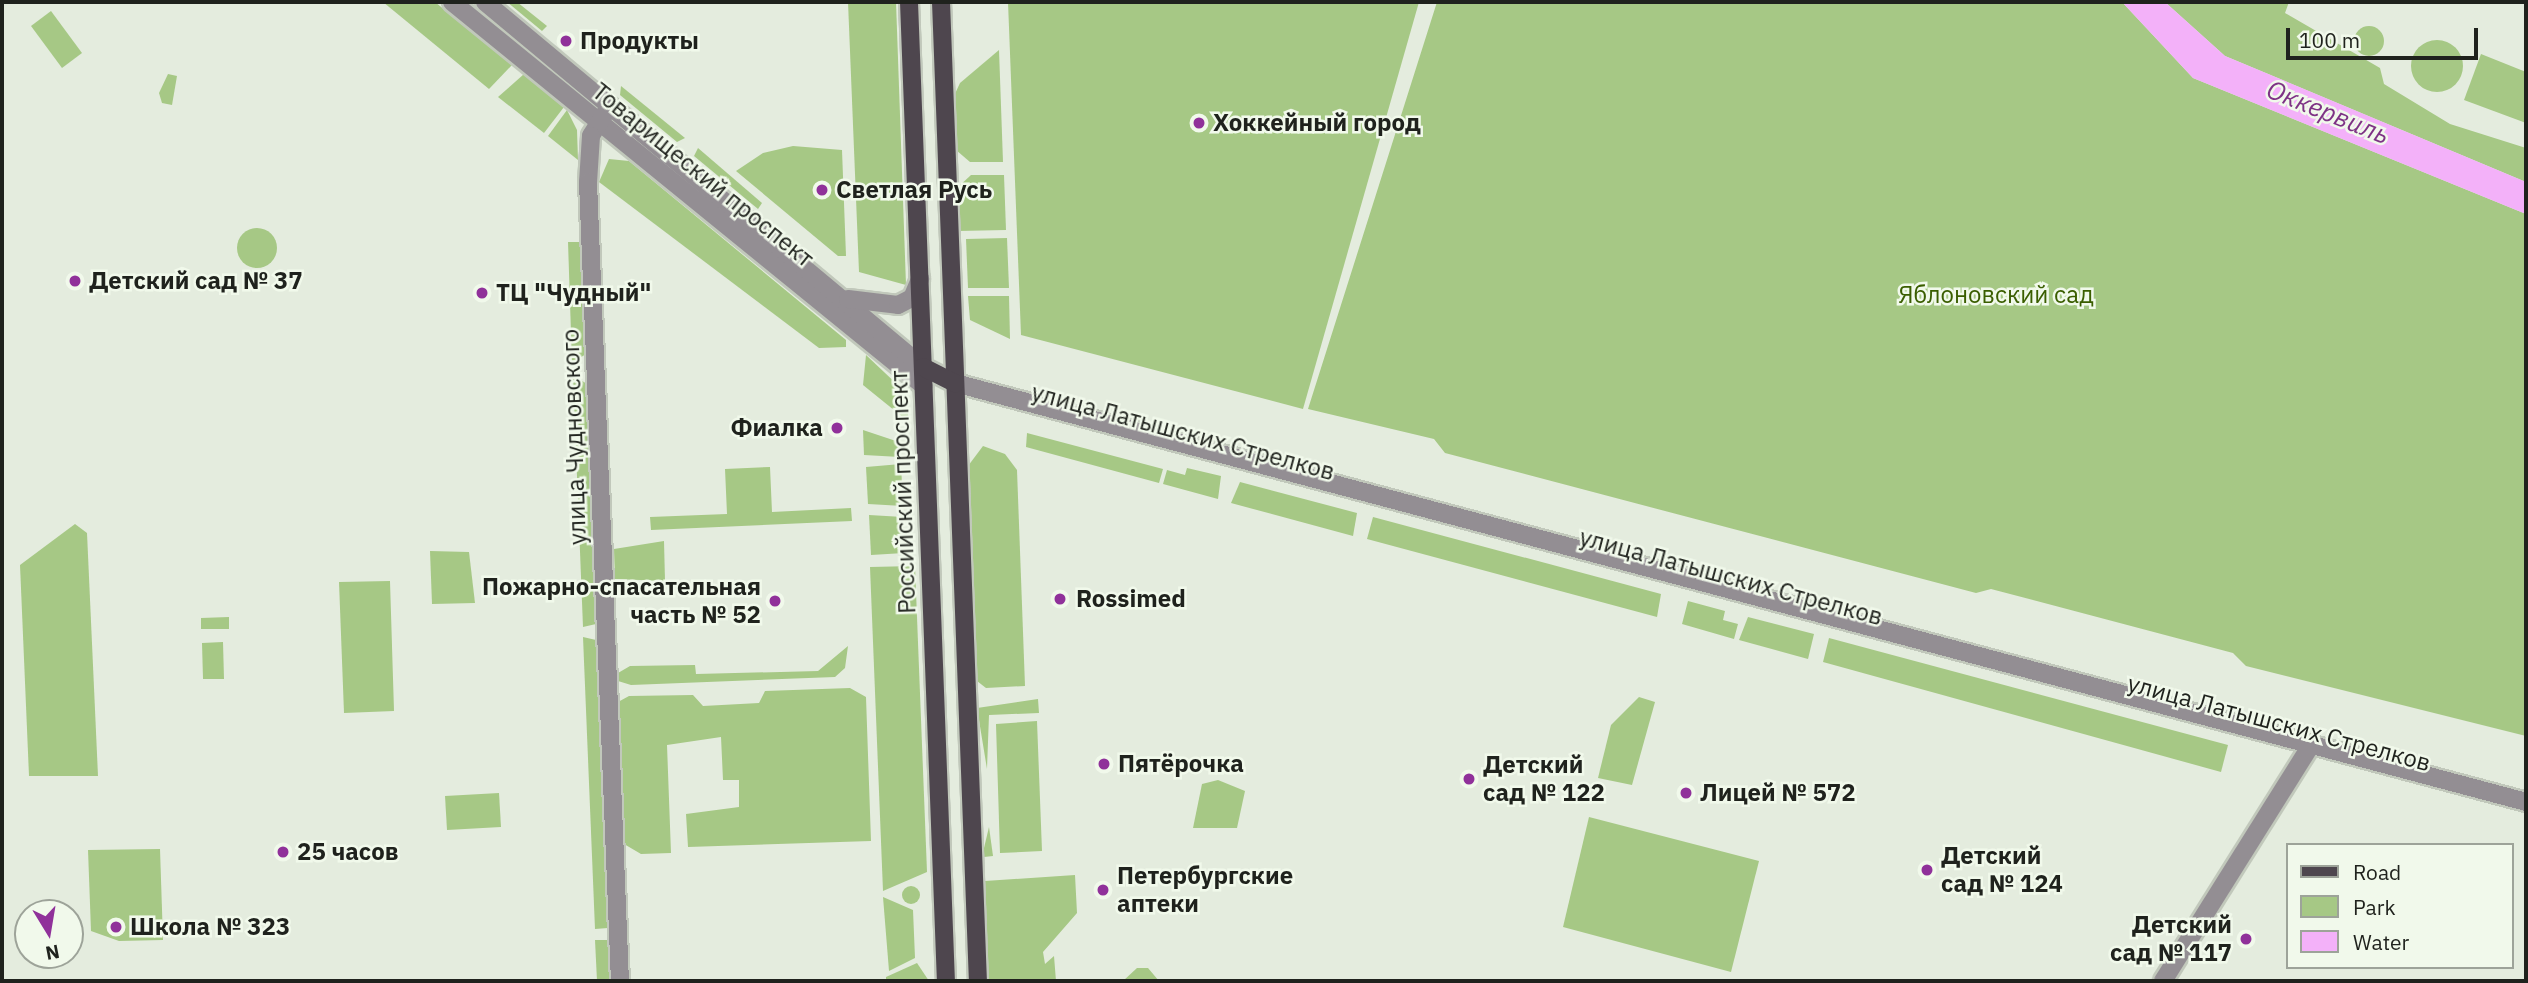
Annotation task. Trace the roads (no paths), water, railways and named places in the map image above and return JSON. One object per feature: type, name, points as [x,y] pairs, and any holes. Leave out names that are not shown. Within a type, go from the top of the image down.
[{"type":"main road","name":"Российский проспект","points":[[909,2],[946,981]]},
{"type":"main road","points":[[941,2],[978,981]]},
{"type":"main road","name":"Товарищеский проспект","points":[[923,367],[955,389]]},
{"type":"main road","name":"улица Латышских Стрелков","points":[[923,386],[955,389]]},
{"type":"street","name":"Товарищеский проспект","points":[[452,2],[923,386]]},
{"type":"street","name":"Товарищеский проспект","points":[[485,2],[923,367]]},
{"type":"street","name":"улица Чудновского","points":[[609,107],[598,121],[588,183],[620,981]]},
{"type":"street","points":[[836,295],[887,307],[912,298],[920,279]]},
{"type":"street","name":"улица Латышских Стрелков","points":[[955,389],[2310,750],[2526,802]]},
{"type":"street","points":[[2163,981],[2310,750]]},
{"type":"street","name":"улица Латышских Стрелков","points":[[2310,750],[2526,814]]},
{"type":"water","name":"Оккервиль","points":[[2122,2],[2165,2],[2225,56],[2526,182],[2526,214],[2193,78]]},
{"type":"place","name":"Продукты","points":[[566,41]]},
{"type":"place","name":"Хоккейный город","points":[[1199,123]]},
{"type":"place","name":"Светлая Русь","points":[[822,190]]},
{"type":"place","name":"Детский сад № 37","points":[[75,281]]},
{"type":"place","name":"ТЦ \"Чудный\"","points":[[482,293]]},
{"type":"place","name":"Фиалка","points":[[837,428]]},
{"type":"place","name":"Rossimed","points":[[1060,599]]},
{"type":"place","name":"Пожарно-спасательная часть № 52","points":[[775,601]]},
{"type":"place","name":"Пятёрочка","points":[[1104,764]]},
{"type":"place","name":"Детский сад № 122","points":[[1469,779]]},
{"type":"place","name":"Лицей № 572","points":[[1686,793]]},
{"type":"place","name":"25 часов","points":[[283,852]]},
{"type":"place","name":"Детский сад № 124","points":[[1927,870]]},
{"type":"place","name":"Петербургские аптеки","points":[[1103,890]]},
{"type":"place","name":"Школа № 323","points":[[116,927]]},
{"type":"place","name":"Детский сад № 117","points":[[2246,939]]},
{"type":"park label","name":"Яблоновский сад","points":[[1996,295]]}]
